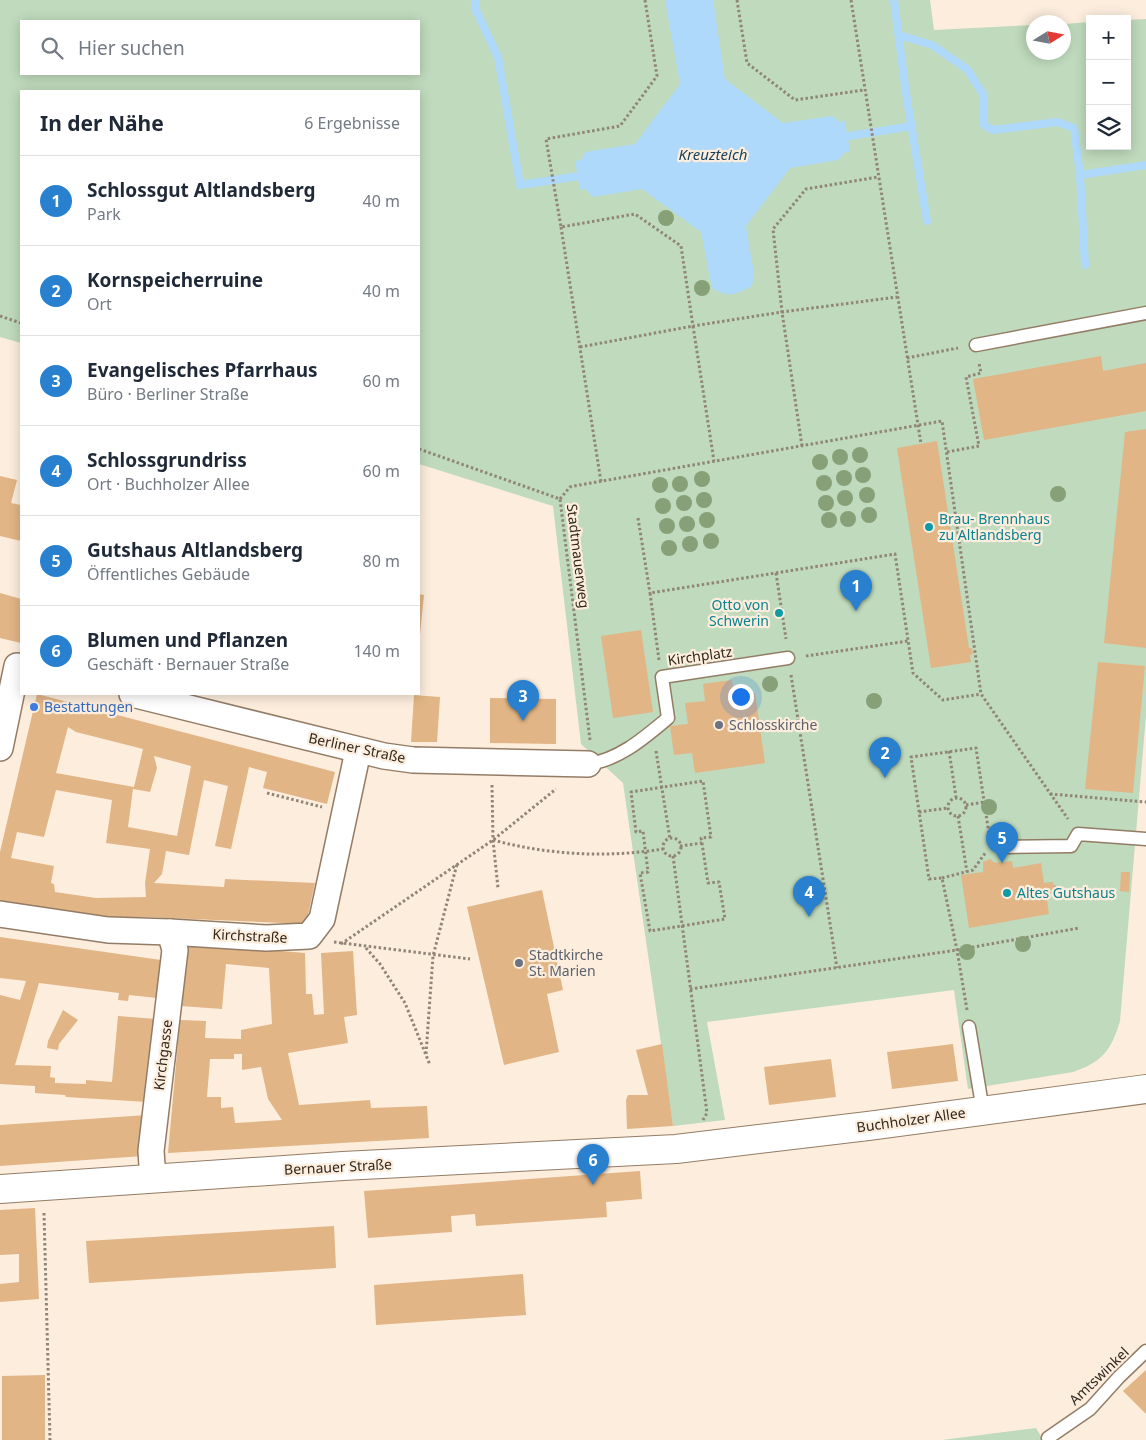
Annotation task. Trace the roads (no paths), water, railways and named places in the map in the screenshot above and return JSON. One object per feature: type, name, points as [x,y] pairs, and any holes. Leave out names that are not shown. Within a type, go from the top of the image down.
[{"type":"main road","name":"Buchholzer Allee","points":[[676,1149],[1146,1089]]},
{"type":"main road","name":"Bernauer Straße","points":[[0,1190],[334,1167],[676,1149]]},
{"type":"street","points":[[0,748],[13,665]]},
{"type":"street","name":"Berliner Straße","points":[[136,695],[358,751],[413,760],[590,764]]},
{"type":"street","name":"Kirchstraße","points":[[0,914],[108,930],[266,938],[309,936],[322,919],[358,751]]},
{"type":"street","name":"Kirchgasse","points":[[152,1179],[151,1151],[175,950],[170,932]]},
{"type":"lane","points":[[976,345],[1146,313]]},
{"type":"lane","name":"Kirchplatz","points":[[590,764],[602,762],[640,741],[668,718],[662,677],[788,658]]},
{"type":"lane","points":[[997,847],[1071,846],[1078,834],[1146,839]]},
{"type":"lane","points":[[969,1027],[983,1111]]},
{"type":"lane","name":"Amtswinkel","points":[[1048,1438],[1090,1409],[1146,1351]]},
{"type":"water","name":"Kreuzteich","points":[[665,0],[713,0],[725,79],[783,123],[832,116],[840,122],[845,121],[850,151],[844,153],[838,160],[790,168],[746,226],[754,274],[752,286],[741,292],[727,294],[712,288],[701,232],[642,189],[593,197],[585,189],[580,190],[575,161],[581,160],[585,152],[635,144],[680,84]]},
{"type":"waterway","points":[[475,0],[475,8],[498,57],[520,185],[586,175]]},
{"type":"waterway","points":[[894,0],[906,93],[927,221]]},
{"type":"waterway","points":[[899,35],[932,45],[967,69],[983,94],[984,125],[993,130],[1057,122],[1074,128],[1080,175],[1085,265]]},
{"type":"waterway","points":[[837,138],[912,126]]},
{"type":"waterway","points":[[1080,175],[1146,165]]},
{"type":"place","name":"Brau- Brennhaus zu Altlandsberg","points":[[929,527]]},
{"type":"place","name":"Schlossgut Altlandsberg","points":[[856,611]]},
{"type":"place","name":"Otto von Schwerin","points":[[779,613]]},
{"type":"place","name":"Bestattungen","points":[[34,707]]},
{"type":"place","name":"Evangelisches Pfarrhaus","points":[[523,721]]},
{"type":"place","name":"Schlosskirche","points":[[719,725]]},
{"type":"place","name":"Kornspeicherruine","points":[[885,778]]},
{"type":"place","name":"Gutshaus Altlandsberg","points":[[1002,863]]},
{"type":"place","name":"Altes Gutshaus","points":[[1007,893]]},
{"type":"place","name":"Schlossgrundriss","points":[[809,917]]},
{"type":"place","name":"Stadtkirche St. Marien","points":[[519,963]]},
{"type":"place","name":"Blumen und Pflanzen","points":[[593,1185]]}]
